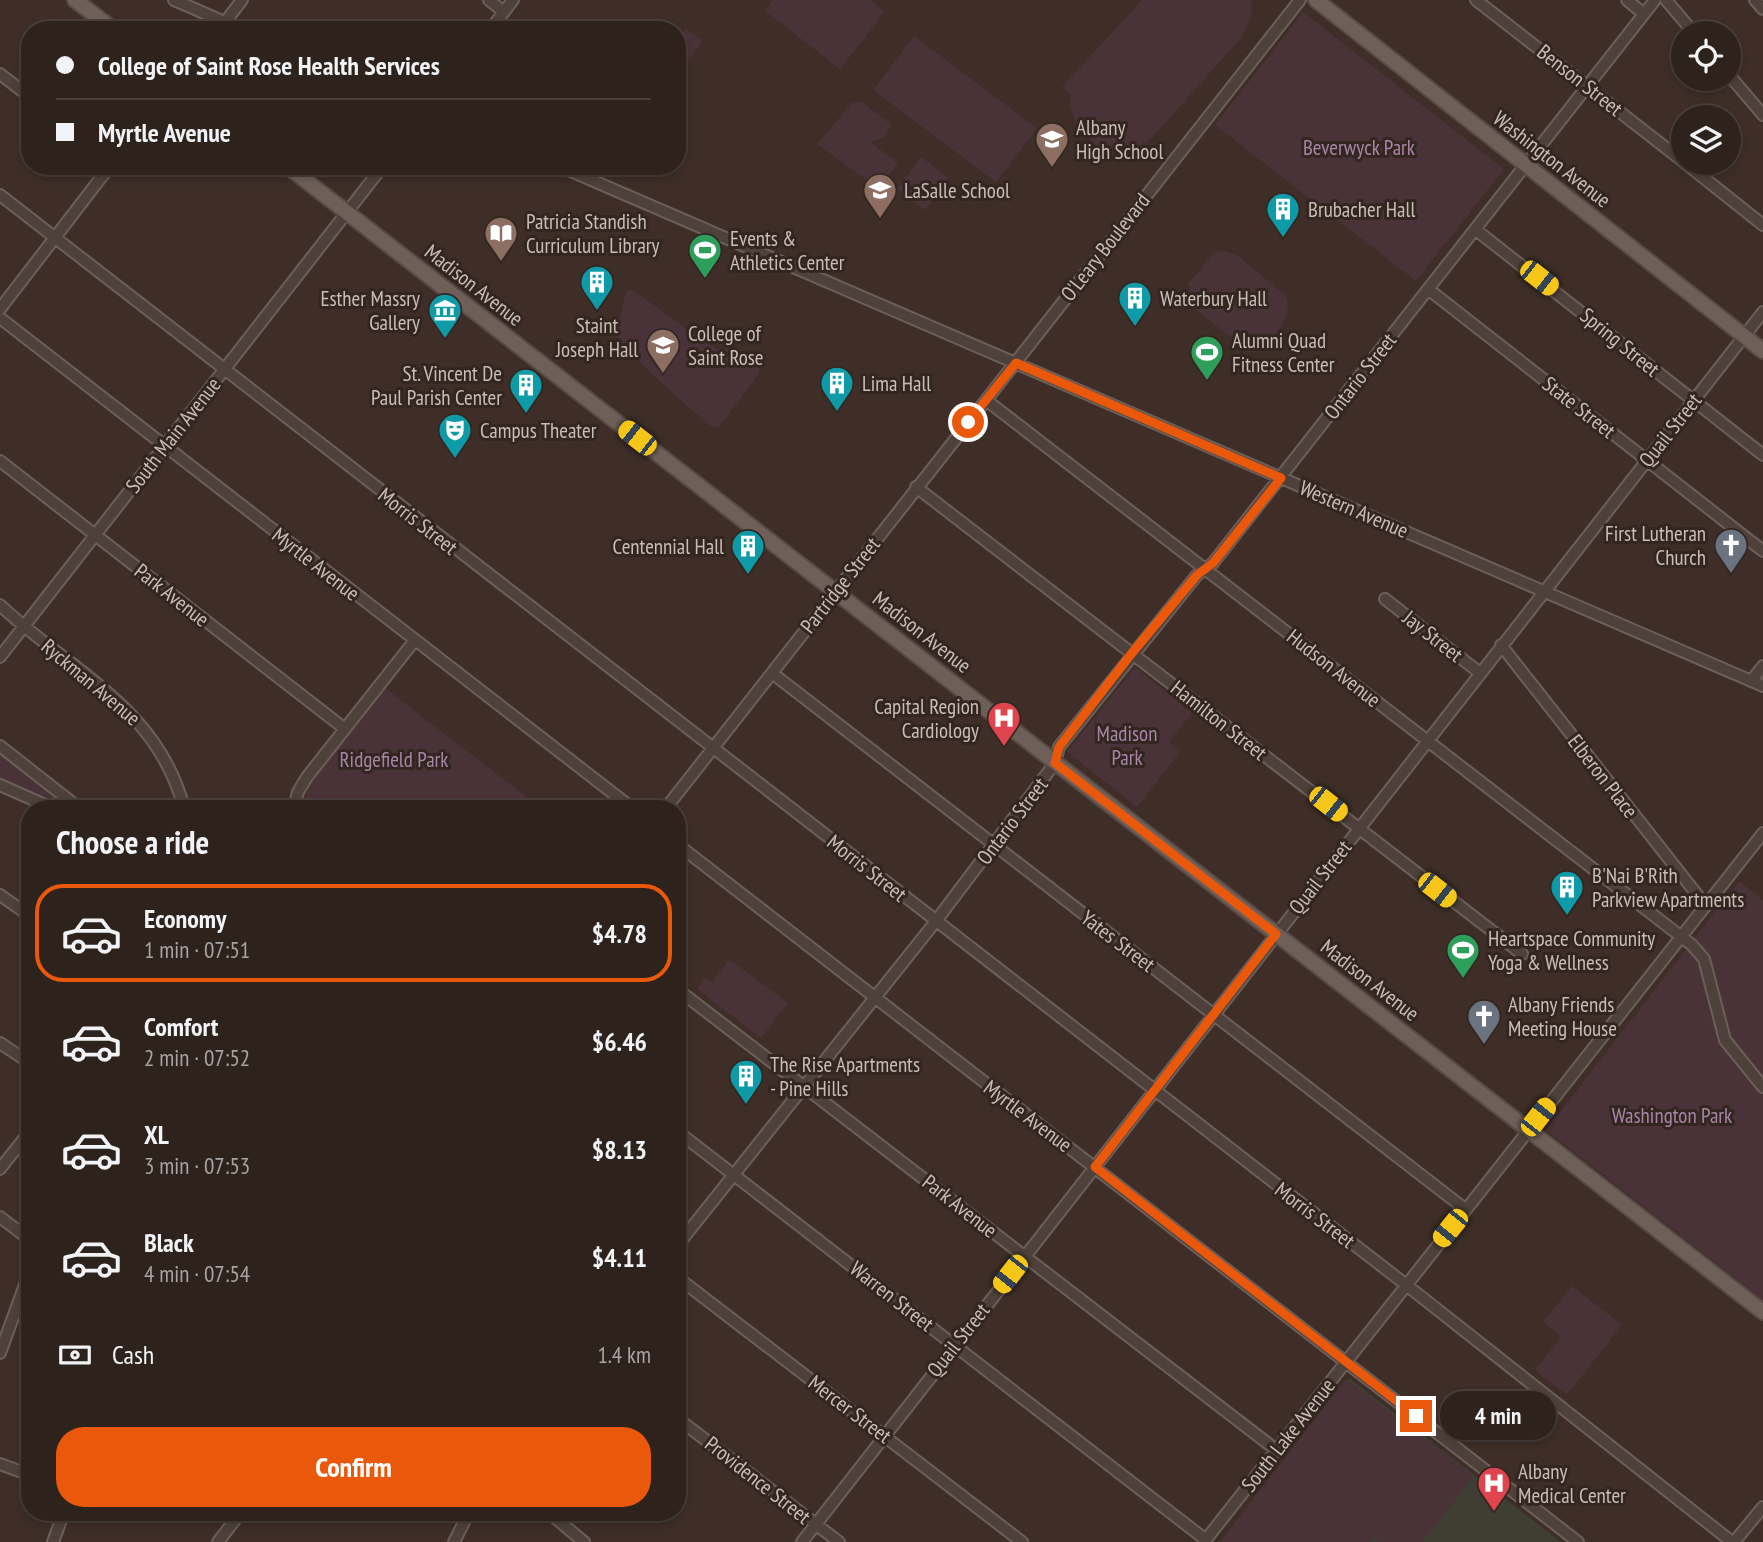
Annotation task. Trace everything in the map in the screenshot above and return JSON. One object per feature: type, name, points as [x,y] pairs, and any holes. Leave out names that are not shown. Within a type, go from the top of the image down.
[{"type":"main road","points":[[75,0],[102,21]]},
{"type":"main road","name":"Washington Avenue","points":[[1316,0],[1763,351]]},
{"type":"main road","name":"Madison Avenue","points":[[299,175],[1763,1312]]},
{"type":"street","points":[[174,0],[213,21]]},
{"type":"street","points":[[226,21],[242,0]]},
{"type":"street","points":[[489,0],[504,12]]},
{"type":"street","points":[[497,21],[513,0]]},
{"type":"street","name":"O'Leary Boulevard","points":[[1016,363],[1300,0]]},
{"type":"street","name":"Benson Street","points":[[1476,0],[1671,152]]},
{"type":"street","points":[[1627,0],[1644,14]]},
{"type":"street","name":"Ontario Street","points":[[686,1235],[872,997],[936,921],[1055,763],[1059,747],[1132,653],[1281,478],[1655,0]]},
{"type":"street","points":[[1666,0],[1684,21]]},
{"type":"street","points":[[1755,0],[1763,9]]},
{"type":"street","points":[[0,74],[21,90]]},
{"type":"street","points":[[1741,89],[1763,115]]},
{"type":"street","points":[[0,309],[103,175]]},
{"type":"street","name":"South Main Avenue","points":[[0,657],[376,175]]},
{"type":"street","name":"Western Avenue","points":[[580,175],[1763,686]]},
{"type":"street","name":"Benson Street","points":[[1700,175],[1763,225]]},
{"type":"street","name":"Morris Street","points":[[0,195],[1405,1284],[1733,1542]]},
{"type":"street","name":"Spring Street","points":[[1476,230],[1763,455]]},
{"type":"street","name":"State Street","points":[[1428,289],[1763,551]]},
{"type":"street","name":"Quail Street","points":[[802,1542],[1763,312]]},
{"type":"street","name":"Myrtle Avenue","points":[[0,318],[622,800]]},
{"type":"street","name":"Partridge Street","points":[[672,800],[1016,363]]},
{"type":"street","name":"Hudson Avenue","points":[[986,400],[1681,937],[1704,959],[1725,1041],[1763,1087]]},
{"type":"street","name":"Park Avenue","points":[[0,461],[345,729]]},
{"type":"street","name":"Hamilton Street","points":[[916,487],[1522,954]]},
{"type":"street","name":"Jay Street","points":[[1385,599],[1480,673]]},
{"type":"street","name":"Ryckman Avenue","points":[[0,605],[131,713],[168,763],[181,800]]},
{"type":"street","points":[[297,800],[303,781],[415,640]]},
{"type":"street","name":"Elberon Place","points":[[1501,645],[1706,906]]},
{"type":"street","points":[[1751,681],[1763,666]]},
{"type":"street","name":"Yates Street","points":[[772,673],[1465,1209]]},
{"type":"street","points":[[0,746],[69,800]]},
{"type":"street","points":[[0,785],[33,800]]},
{"type":"street","name":"South Lake Avenue","points":[[1205,1541],[1763,833]]},
{"type":"street","name":"Myrtle Avenue","points":[[686,851],[1578,1542]]},
{"type":"street","points":[[0,895],[21,910]]},
{"type":"street","name":"Park Avenue","points":[[686,996],[1275,1449]]},
{"type":"street","points":[[0,1043],[21,1057]]},
{"type":"street","name":"Warren Street","points":[[686,1138],[955,1344],[1205,1541]]},
{"type":"street","points":[[0,1169],[21,1142]]},
{"type":"street","points":[[0,1217],[21,1233]]},
{"type":"street","name":"Mercer Street","points":[[686,1284],[1021,1542]]},
{"type":"street","points":[[0,1353],[21,1296]]},
{"type":"street","name":"Providence Street","points":[[686,1425],[839,1542]]},
{"type":"street","points":[[0,1464],[21,1472]]},
{"type":"street","points":[[1733,1542],[1763,1507]]},
{"type":"street","points":[[53,1542],[61,1521]]},
{"type":"street","points":[[218,1542],[234,1521]]},
{"type":"street","points":[[454,1542],[464,1521]]},
{"type":"street","points":[[559,1521],[584,1542]]},
{"type":"shaded area","points":[[1349,1378],[1486,1484],[1561,1542],[1220,1542]]},
{"type":"green space","points":[[773,0],[870,0],[885,12],[840,69],[765,11]]},
{"type":"green space","points":[[1142,0],[1251,0],[1251,16],[1242,37],[1148,142],[1122,151],[1096,145],[1076,124],[1070,105],[1071,94],[1062,87]]},
{"type":"green space","name":"Beverwyck Park","points":[[1303,12],[1504,169],[1416,281],[1215,125]]},
{"type":"green space","points":[[686,29],[703,41],[686,63]]},
{"type":"green space","points":[[914,36],[1037,128],[996,182],[873,90]]},
{"type":"green space","points":[[862,102],[892,125],[883,138],[870,142],[898,163],[879,189],[817,144],[852,103]]},
{"type":"green space","points":[[921,157],[949,178],[925,210],[897,189]]},
{"type":"green space","points":[[1221,250],[1237,255],[1285,295],[1288,302],[1281,326],[1256,352],[1245,352],[1229,346],[1234,340],[1189,304],[1184,308],[1182,305],[1191,288],[1187,285],[1214,253]]},
{"type":"green space","points":[[632,290],[716,349],[733,347],[760,368],[758,375],[719,427],[713,428],[674,394],[614,334],[627,291]]},
{"type":"green space","name":"Madison Park","points":[[1135,667],[1192,713],[1169,742],[1180,752],[1137,807],[1067,752]]},
{"type":"green space","name":"Ridgefield Park","points":[[385,688],[531,800],[305,800],[310,785]]},
{"type":"green space","points":[[0,752],[62,800],[44,800],[0,780]]},
{"type":"green space","name":"Washington Park","points":[[1739,881],[1763,900],[1763,1300],[1546,1130]]},
{"type":"green space","points":[[729,959],[788,1003],[761,1038],[697,989],[705,978],[712,982]]},
{"type":"green space","points":[[1572,1286],[1622,1325],[1567,1395],[1535,1370],[1561,1337],[1543,1322]]},
{"type":"green space","points":[[1346,1379],[1474,1476],[1422,1542],[1379,1542],[1373,1537],[1369,1542],[1220,1542]]},
{"type":"place","name":"Albany High School","points":[[1052,169]]},
{"type":"place","name":"LaSalle School","points":[[880,220]]},
{"type":"place","name":"Brubacher Hall","points":[[1283,239]]},
{"type":"place","name":"Patricia Standish Curriculum Library","points":[[501,263]]},
{"type":"place","name":"Events & Athletics Center","points":[[705,280]]},
{"type":"place","name":"Staint Joseph Hall","points":[[597,312]]},
{"type":"place","name":"Waterbury Hall","points":[[1135,328]]},
{"type":"place","name":"Esther Massry Gallery","points":[[445,340]]},
{"type":"place","name":"College of Saint Rose","points":[[663,375]]},
{"type":"place","name":"Alumni Quad Fitness Center","points":[[1207,382]]},
{"type":"place","name":"Lima Hall","points":[[837,413]]},
{"type":"place","name":"St. Vincent De Paul Parish Center","points":[[526,415]]},
{"type":"place","name":"Campus Theater","points":[[455,460]]},
{"type":"place","name":"First Lutheran Church","points":[[1731,575]]},
{"type":"place","name":"Centennial Hall","points":[[748,576]]},
{"type":"place","name":"Capital Region Cardiology","points":[[1004,748]]},
{"type":"place","name":"B'Nai B'Rith Parkview Apartments","points":[[1567,917]]},
{"type":"place","name":"Heartspace Community Yoga & Wellness","points":[[1463,980]]},
{"type":"place","name":"Albany Friends Meeting House","points":[[1484,1046]]},
{"type":"place","name":"The Rise Apartments - Pine Hills","points":[[746,1106]]},
{"type":"place","name":"Albany Medical Center","points":[[1494,1513]]},
{"type":"route","points":[[968,422],[1016,363],[1281,478],[1213,563],[1197,575],[1132,653],[1059,747],[1055,763],[1276,934],[1095,1167],[1416,1416]]}]
